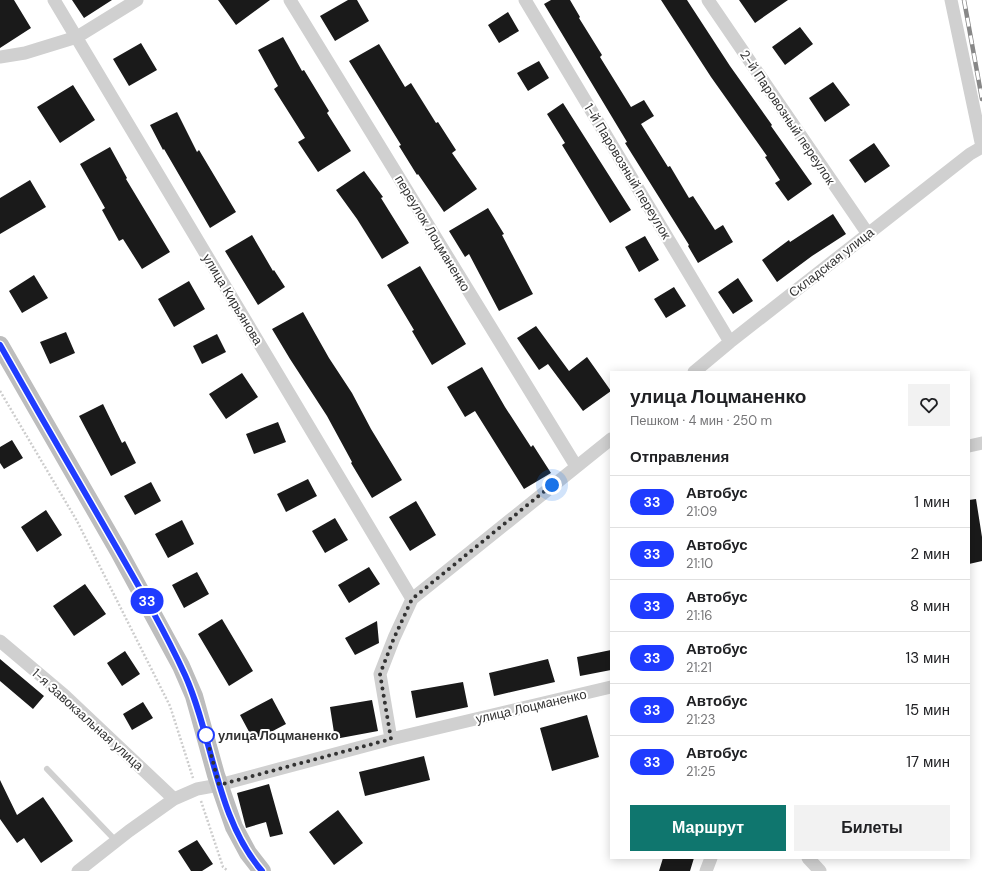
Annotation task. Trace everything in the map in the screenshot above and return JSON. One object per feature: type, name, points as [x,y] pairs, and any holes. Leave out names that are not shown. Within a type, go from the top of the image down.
[{"type":"main road","points":[[0,345],[118,550],[181,666],[194,696],[219,785],[239,836],[248,853],[262,871]]},
{"type":"street","name":"улица Кирьянова","points":[[54,0],[412,599]]},
{"type":"street","points":[[0,57],[25,54],[77,37],[137,0]]},
{"type":"street","name":"переулок Лоцманенко","points":[[290,0],[576,466]]},
{"type":"street","name":"1-й Паровозный переулок","points":[[525,0],[730,342]]},
{"type":"street","name":"2-й Паровозный переулок","points":[[708,0],[868,234]]},
{"type":"street","name":"Складская улица","points":[[695,371],[970,154],[982,147],[951,0]]},
{"type":"street","points":[[391,739],[380,674],[394,638],[412,599],[610,440]]},
{"type":"street","points":[[970,446],[982,443]]},
{"type":"street","name":"1-я Завокзальная улица","points":[[0,641],[64,695],[174,799]]},
{"type":"street","name":"улица Лоцманенко","points":[[78,871],[174,799],[197,789],[219,785],[391,739],[610,687]]},
{"type":"street","points":[[706,871],[711,859]]},
{"type":"street","points":[[809,859],[820,871]]},
{"type":"lane","points":[[47,769],[116,841]]},
{"type":"path","points":[[0,391],[77,521],[166,699],[223,867],[228,871]]},
{"type":"building","points":[[0,0],[14,0],[31,28],[0,48]]},
{"type":"building","points":[[72,0],[112,0],[84,18]]},
{"type":"building","points":[[218,0],[270,0],[236,25]]},
{"type":"building","points":[[348,0],[357,0],[369,21],[335,41],[320,16]]},
{"type":"building","points":[[551,0],[570,0],[580,17],[579,18],[602,55],[600,57],[631,107],[644,100],[654,116],[641,124],[668,167],[670,166],[689,198],[693,196],[715,230],[723,225],[733,242],[698,263],[688,246],[689,245],[625,143],[627,142],[544,4]]},
{"type":"building","points":[[661,0],[687,0],[730,66],[812,184],[788,201],[775,183],[780,180],[765,157],[767,156],[711,77]]},
{"type":"building","points":[[739,0],[788,0],[755,23]]},
{"type":"building","points":[[508,12],[519,31],[499,43],[488,25]]},
{"type":"building","points":[[800,27],[813,44],[785,65],[772,47]]},
{"type":"building","points":[[283,37],[302,71],[304,70],[329,111],[327,113],[351,151],[318,172],[298,142],[305,138],[274,89],[278,86],[258,50]]},
{"type":"building","points":[[141,43],[157,70],[129,86],[113,59]]},
{"type":"building","points":[[379,44],[405,87],[411,83],[436,123],[438,122],[456,150],[452,153],[477,189],[444,212],[418,174],[417,175],[399,146],[401,145],[349,61]]},
{"type":"building","points":[[539,61],[549,78],[528,91],[517,73]]},
{"type":"building","points":[[833,82],[850,105],[825,122],[809,98]]},
{"type":"building","points":[[73,85],[95,120],[60,143],[37,107]]},
{"type":"building","points":[[563,103],[631,210],[610,223],[562,145],[565,143],[547,114]]},
{"type":"building","points":[[177,112],[197,152],[199,150],[236,212],[210,228],[164,149],[163,150],[150,125]]},
{"type":"building","points":[[874,143],[890,166],[865,183],[849,160]]},
{"type":"building","points":[[110,147],[127,178],[126,179],[170,252],[142,269],[123,239],[119,241],[102,210],[105,208],[80,164]]},
{"type":"building","points":[[364,171],[383,197],[381,198],[409,243],[382,259],[357,219],[336,190]]},
{"type":"building","points":[[30,180],[46,207],[0,234],[0,198]]},
{"type":"building","points":[[488,208],[504,234],[502,235],[533,294],[499,311],[469,254],[465,257],[449,231]]},
{"type":"building","points":[[833,214],[846,234],[812,256],[777,282],[762,260],[789,240],[790,242]]},
{"type":"building","points":[[252,235],[273,271],[274,270],[285,287],[258,305],[225,251]]},
{"type":"building","points":[[645,236],[659,260],[639,272],[625,247]]},
{"type":"building","points":[[420,266],[466,344],[432,365],[412,331],[414,330],[387,285]]},
{"type":"building","points":[[34,275],[48,298],[22,313],[9,291]]},
{"type":"building","points":[[738,278],[753,301],[733,314],[718,292]]},
{"type":"building","points":[[189,281],[205,309],[174,327],[158,299]]},
{"type":"building","points":[[674,287],[686,306],[666,318],[654,299]]},
{"type":"building","points":[[303,312],[402,480],[372,498],[351,463],[352,462],[327,416],[272,329]]},
{"type":"building","points":[[536,326],[569,371],[587,357],[610,392],[583,411],[548,364],[539,370],[517,338]]},
{"type":"building","points":[[66,332],[75,353],[50,364],[40,342]]},
{"type":"building","points":[[217,334],[226,352],[202,364],[193,346]]},
{"type":"building","points":[[482,367],[505,407],[531,447],[533,445],[551,473],[524,489],[475,411],[465,417],[447,387]]},
{"type":"building","points":[[242,373],[258,397],[226,419],[209,394]]},
{"type":"building","points":[[103,404],[122,443],[125,441],[136,463],[111,476],[79,416]]},
{"type":"building","points":[[278,422],[286,442],[254,454],[246,434]]},
{"type":"building","points":[[12,440],[23,458],[4,469],[0,463],[0,447]]},
{"type":"building","points":[[308,479],[317,496],[286,512],[277,494]]},
{"type":"building","points":[[151,482],[161,501],[135,515],[124,496]]},
{"type":"building","points":[[976,499],[982,537],[982,561],[970,564],[970,500]]},
{"type":"building","points":[[416,501],[436,535],[410,551],[389,517]]},
{"type":"building","points":[[46,510],[62,535],[37,552],[21,527]]},
{"type":"building","points":[[335,518],[348,540],[325,553],[312,531]]},
{"type":"building","points":[[182,520],[194,544],[168,558],[155,534]]},
{"type":"building","points":[[369,567],[380,584],[349,603],[338,585]]},
{"type":"building","points":[[197,572],[209,594],[184,608],[172,585]]},
{"type":"building","points":[[85,584],[106,614],[74,636],[53,606]]},
{"type":"building","points":[[222,619],[253,671],[229,686],[198,634]]},
{"type":"building","points":[[377,621],[379,643],[355,655],[345,638]]},
{"type":"building","points":[[610,650],[610,670],[580,676],[577,657]]},
{"type":"building","points":[[125,651],[140,674],[122,686],[107,663]]},
{"type":"building","points":[[0,659],[44,696],[33,709],[0,681]]},
{"type":"building","points":[[548,659],[555,682],[494,696],[489,673]]},
{"type":"building","points":[[463,682],[468,707],[416,718],[411,691]]},
{"type":"building","points":[[272,698],[286,724],[254,741],[240,715]]},
{"type":"building","points":[[372,700],[378,731],[335,739],[330,707]]},
{"type":"building","points":[[143,702],[153,718],[132,730],[123,714]]},
{"type":"building","points":[[587,715],[599,757],[552,771],[540,728]]},
{"type":"building","points":[[424,756],[430,780],[365,796],[359,772]]},
{"type":"building","points":[[0,780],[17,815],[43,797],[73,841],[41,863],[24,838],[17,843],[0,819]]},
{"type":"building","points":[[269,784],[283,834],[270,837],[266,822],[246,828],[237,793]]},
{"type":"building","points":[[338,810],[363,843],[334,865],[309,832]]},
{"type":"building","points":[[197,840],[213,864],[202,871],[191,871],[178,851]]},
{"type":"building","points":[[663,859],[694,859],[690,871],[659,871]]},
{"type":"railway","points":[[964,0],[982,99]]},
{"type":"bus line","name":"33","points":[[0,345],[118,550],[181,666],[200,713],[219,785],[234,827],[248,853],[262,871]]},
{"type":"place","name":"улица Лоцманенко","points":[[206,735]]},
{"type":"route","points":[[206,735],[219,785],[391,739],[380,674],[394,638],[412,599],[552,485]]}]
